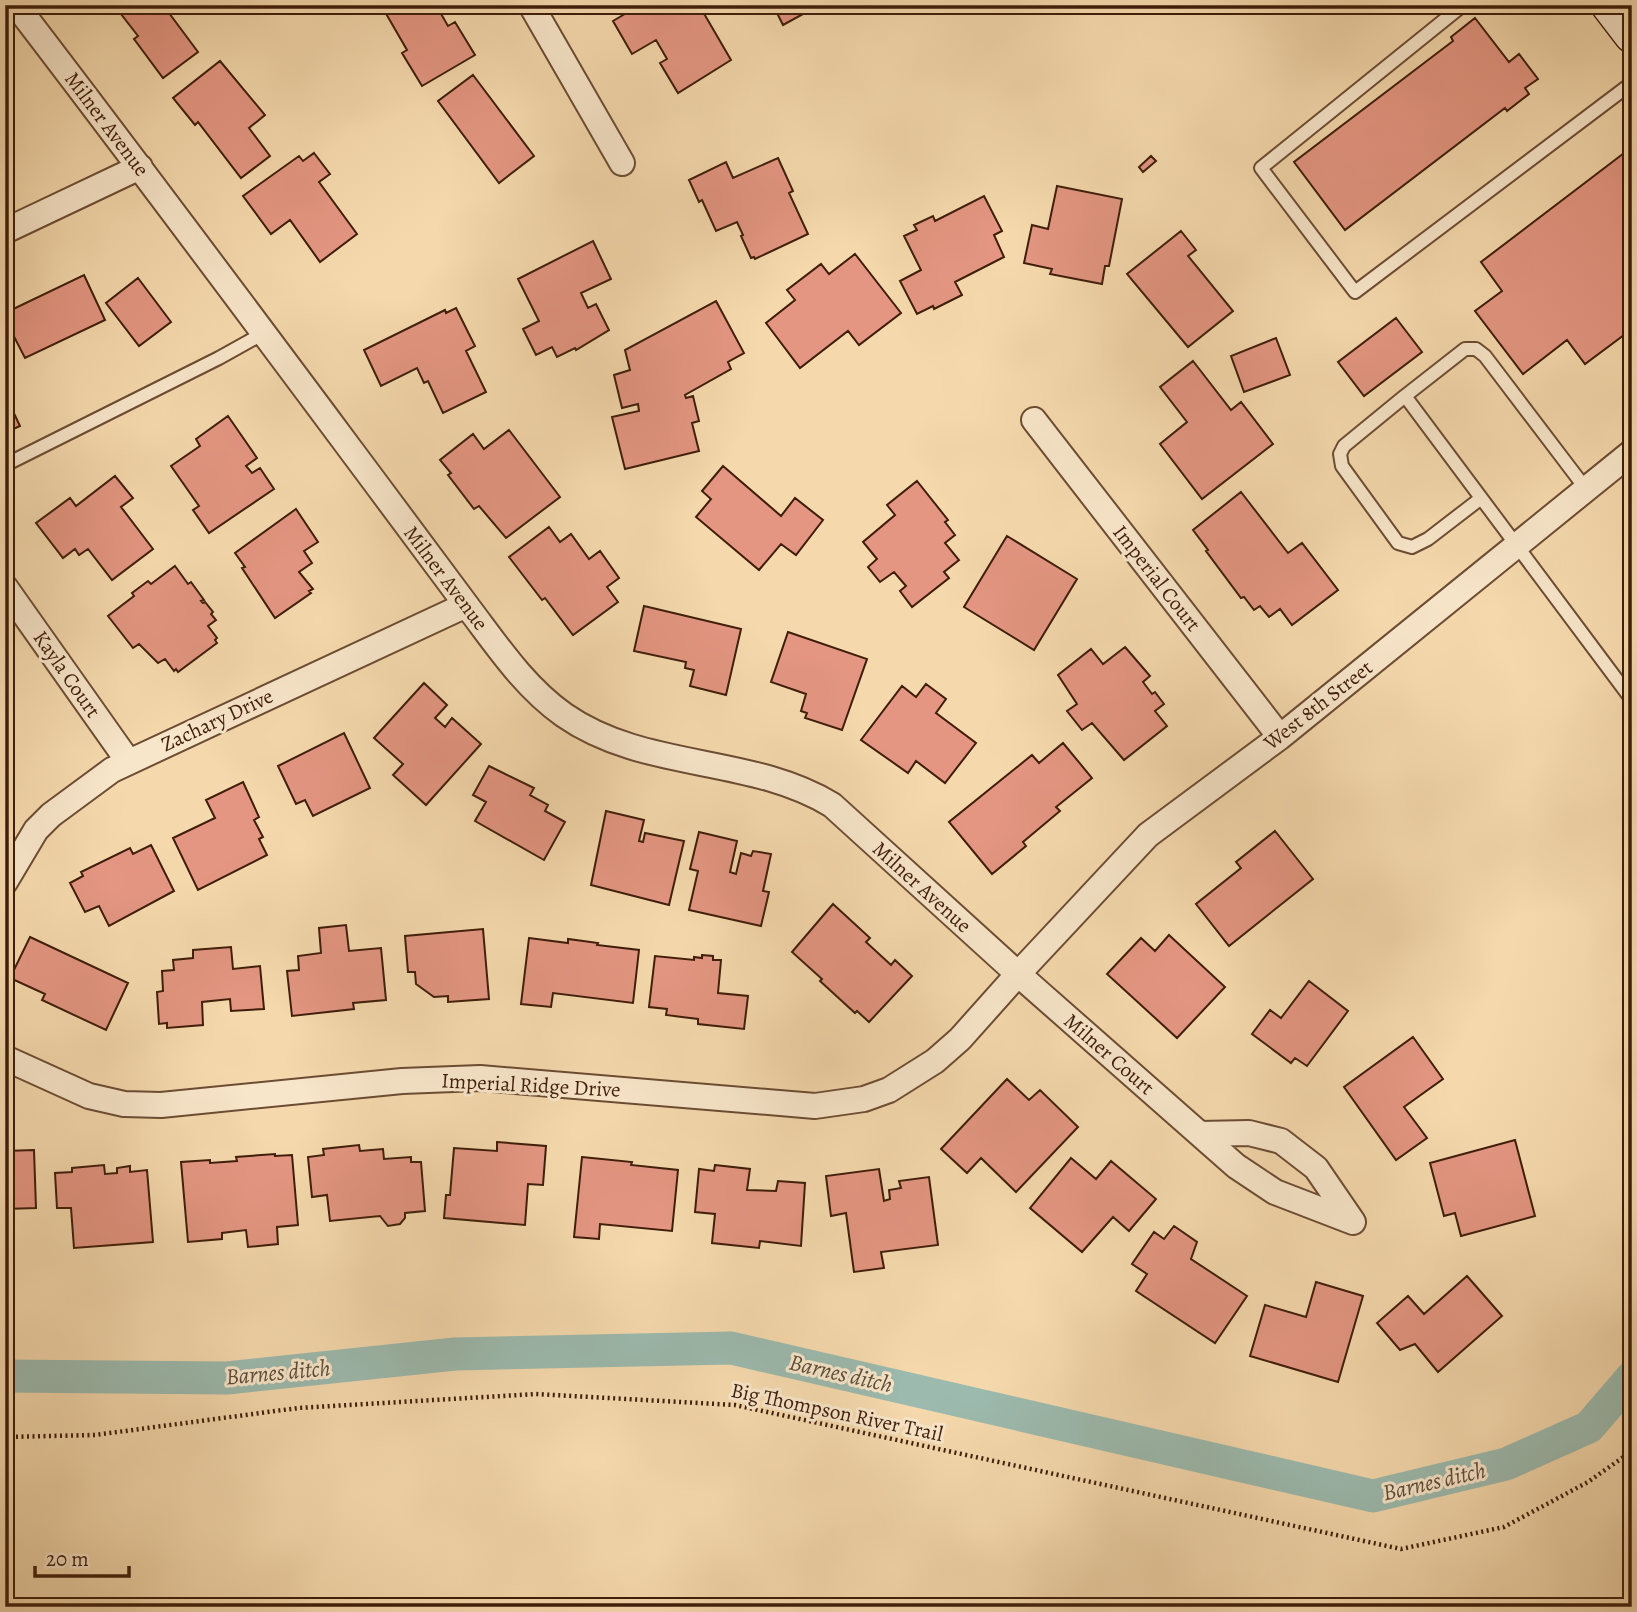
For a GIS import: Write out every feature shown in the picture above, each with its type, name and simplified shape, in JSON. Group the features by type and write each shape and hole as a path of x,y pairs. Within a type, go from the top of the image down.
{"main road":[{"path":"1609,5 1632,35"}],"street":[{"name":"Milner Avenue","path":"16,5 466,605 531,687 585,729 636,749 746,771 808,790 832,805 1018,974"},
{"path":"531,5 622,163"},
{"path":"5,231 140,167"},
{"name":"Imperial Court","path":"1034,420 1280,737"},
{"name":"West 8th Street","path":"1018,974 1147,835 1280,737 1632,452"},
{"name":"Kayla Court","path":"5,587 128,761"},
{"name":"Zachary Drive","path":"5,882 36,830 61,807 112,770 466,605"},
{"name":"Imperial Ridge Drive","path":"5,1058 89,1096 124,1104 161,1105 402,1081 480,1078 815,1106 864,1099 889,1090 913,1076 960,1039 1018,974"},
{"name":"Milner Court","path":"1018,974 1236,1166 1275,1192 1353,1222 1316,1168 1281,1142 1250,1133 1200,1134"}],"lane":[{"path":"1463,5 1261,168 1355,292 1632,83"},
{"path":"5,466 264,333"},
{"path":"1480,499 1428,539 1412,547 1398,543 1342,466 1340,454 1343,446 1465,349 1476,349 1485,356 1586,489"},
{"path":"1405,396 1515,547 1632,700"}],"path":[{"name":"Big Thompson River Trail","path":"5,1437 95,1436 298,1408 536,1394 735,1405 1401,1549 1504,1527 1588,1482 1632,1451"}],"building":[{"path":"114,5 163,5 198,52 163,78 134,39 138,36"},
{"path":"381,5 436,5 448,26 455,22 475,55 422,86 402,53 407,50"},
{"path":"640,5 699,5 731,60 678,93 660,63 667,59 656,40 632,54 613,21"},
{"path":"773,5 813,5 814,8 783,25"},
{"path":"1475,18 1509,62 1519,54 1538,79 1525,88 1529,94 1507,111 1505,108 1345,230 1294,162 1453,41 1451,37"},
{"path":"220,61 265,115 249,128 270,156 241,178 198,122 195,125 173,98"},
{"path":"473,75 534,156 499,183 438,101"},
{"path":"1632,147 1632,329 1585,364 1567,340 1523,374 1475,311 1502,291 1481,262"},
{"path":"314,153 330,174 319,182 357,234 320,262 290,220 271,234 243,196 299,156 303,161"},
{"path":"1151,156 1156,161 1143,172 1139,167"},
{"path":"778,158 793,191 789,193 808,234 755,259 751,258 737,222 716,231 702,200 699,202 689,180 726,162 733,178"},
{"path":"1057,186 1122,199 1109,266 1105,266 1102,284 1050,274 1052,269 1024,263 1032,225 1048,229"},
{"path":"984,196 1002,231 994,235 1004,257 955,282 962,295 917,314 900,281 921,270 904,236 917,230 914,225 933,216 935,221"},
{"path":"1181,231 1196,250 1188,256 1233,311 1188,347 1127,274"},
{"path":"593,241 611,279 581,293 588,308 596,304 609,330 576,350 575,348 557,357 552,347 536,355 523,329 539,321 518,279"},
{"path":"855,254 901,313 859,345 848,331 800,368 766,323 795,300 787,290 821,264 829,274"},
{"path":"84,275 105,320 25,358 5,319 5,313"},
{"path":"138,278 171,322 139,346 106,303"},
{"path":"716,301 744,353 728,362 731,369 685,395 686,398 693,396 699,421 692,423 699,451 625,469 612,417 639,411 638,404 622,408 614,375 630,370 625,350"},
{"path":"456,308 475,346 466,351 486,392 443,413 428,381 424,383 417,368 381,386 364,350 445,310 446,313"},
{"path":"1396,318 1422,352 1364,396 1338,362"},
{"path":"1276,338 1290,375 1244,392 1231,356"},
{"path":"1193,361 1231,410 1241,402 1273,444 1202,499 1160,444 1187,422 1160,387"},
{"path":"11,407 20,426 7,432 5,410"},
{"path":"228,416 257,458 246,466 252,473 260,468 274,489 209,533 193,510 199,506 171,466 200,446 196,439"},
{"path":"509,430 560,497 506,538 479,506 474,509 440,460 473,434 484,449"},
{"path":"723,466 781,516 795,498 823,520 796,555 781,544 759,570 696,517 711,499 702,491"},
{"path":"115,476 133,498 121,507 153,549 112,580 88,549 79,555 75,549 63,558 36,523 70,498 76,506"},
{"path":"917,481 948,520 945,522 955,535 945,543 959,560 944,572 949,578 912,607 900,591 906,586 894,572 880,582 868,567 877,559 863,542 895,515 887,505"},
{"path":"1241,492 1288,553 1302,543 1338,590 1292,625 1280,609 1269,617 1260,606 1254,610 1244,597 1241,598 1193,530"},
{"path":"296,509 318,542 304,551 312,563 299,572 313,589 275,618 235,553"},
{"path":"549,527 560,542 571,534 589,559 600,551 619,578 607,587 618,602 573,635 509,557"},
{"path":"1007,536 1077,579 1034,650 964,607"},
{"path":"175,566 188,584 191,582 204,600 201,601 213,612 211,614 216,620 208,626 217,638 217,643 178,672 176,669 174,671 165,659 158,663 139,644 133,648 108,616 148,581 151,584"},
{"path":"644,606 741,629 726,695 690,686 694,670 685,668 686,662 634,651"},
{"path":"788,632 867,659 842,730 805,718 807,713 801,711 806,694 771,682"},
{"path":"1125,647 1150,676 1143,682 1164,704 1155,711 1167,726 1124,760 1092,723 1082,730 1067,711 1077,704 1058,675 1091,649 1103,664"},
{"path":"424,683 447,705 435,718 445,727 452,718 481,744 426,805 393,775 403,764 374,738"},
{"path":"926,684 946,699 936,713 976,743 945,783 916,761 908,773 861,740 902,686 916,697"},
{"path":"344,733 370,788 313,816 305,800 296,804 278,766"},
{"path":"1063,743 1092,778 1056,807 1060,811 1023,842 1026,846 992,874 949,822 1032,755 1039,763"},
{"path":"489,766 534,788 530,795 548,805 545,811 565,822 544,860 475,821 486,802 473,795"},
{"path":"243,782 259,817 254,820 263,837 259,839 267,855 198,890 173,838 215,818 206,800"},
{"path":"606,811 644,820 639,841 643,842 645,833 684,841 669,905 591,885"},
{"path":"1275,831 1313,879 1229,946 1196,904 1241,868 1236,862"},
{"path":"699,832 737,841 730,872 736,874 741,853 751,856 753,851 771,854 763,891 769,892 761,926 689,910 698,871 690,869"},
{"path":"151,845 174,891 109,926 99,906 85,912 70,883 83,876 81,872 130,848 133,854"},
{"path":"833,904 870,938 866,942 891,965 895,960 912,976 869,1022 857,1011 855,1013 792,952"},
{"path":"346,925 349,951 381,948 386,1000 353,1003 354,1009 292,1016 287,971 299,970 298,956 321,953 319,928"},
{"path":"483,929 489,999 448,1002 448,996 434,997 416,984 415,972 408,972 405,936"},
{"path":"1169,935 1225,987 1177,1038 1107,974 1141,938 1155,951"},
{"path":"30,937 128,983 106,1030 42,1000 45,994 10,978"},
{"path":"529,938 568,943 568,939 639,950 633,1003 553,993 551,1007 521,1004"},
{"path":"231,947 233,969 260,966 264,1009 231,1011 230,999 202,1002 203,1025 167,1028 167,1023 159,1024 157,992 163,991 162,971 174,970 173,960 193,958 193,950"},
{"path":"702,955 721,960 718,993 748,996 744,1029 698,1024 698,1019 666,1015 667,1009 649,1007 655,956 694,960 694,957 702,958"},
{"path":"1309,981 1348,1011 1307,1066 1295,1058 1291,1063 1252,1034 1270,1010 1281,1018"},
{"path":"1413,1037 1443,1079 1404,1107 1427,1138 1396,1160 1344,1087"},
{"path":"1007,1079 1029,1100 1040,1090 1078,1127 1016,1192 981,1158 967,1173 941,1149"},
{"path":"1515,1140 1535,1216 1461,1236 1455,1213 1444,1216 1430,1163"},
{"path":"497,1142 546,1146 543,1185 528,1184 525,1225 444,1218 446,1195 450,1195 454,1148 497,1151"},
{"path":"359,1145 360,1151 383,1149 384,1159 411,1157 411,1162 421,1162 425,1211 405,1213 400,1224 388,1226 380,1216 330,1221 327,1195 312,1197 308,1157 324,1155 323,1149"},
{"path":"34,1150 36,1208 5,1209 5,1151"},
{"path":"292,1155 298,1225 277,1227 278,1244 248,1247 246,1230 222,1233 222,1239 188,1242 181,1162 237,1161 236,1157"},
{"path":"582,1157 678,1170 672,1231 600,1224 599,1239 574,1237"},
{"path":"1071,1158 1096,1179 1111,1161 1156,1199 1129,1231 1113,1217 1082,1252 1030,1208"},
{"path":"104,1165 105,1174 117,1173 117,1168 130,1166 130,1172 147,1170 153,1242 74,1248 71,1208 57,1208 55,1173 72,1172 72,1168"},
{"path":"715,1165 750,1169 747,1190 776,1191 778,1181 805,1183 801,1246 760,1241 759,1248 712,1243 715,1214 695,1212 699,1169 714,1171"},
{"path":"879,1169 884,1201 890,1199 889,1190 901,1188 899,1181 929,1177 938,1245 881,1252 884,1268 854,1272 846,1213 831,1216 826,1176"},
{"path":"1174,1226 1197,1242 1191,1259 1247,1296 1215,1343 1136,1291 1147,1274 1132,1264 1154,1232 1164,1239"},
{"path":"1467,1276 1502,1316 1438,1372 1415,1344 1400,1350 1377,1323 1408,1296 1424,1314"},
{"path":"1316,1282 1363,1296 1338,1382 1250,1356 1265,1305 1306,1317"}],"waterway":[{"name":"Barnes ditch","path":"5,1376 227,1378 455,1354 731,1348 1373,1496 1506,1464 1589,1427 1632,1377"}]}
